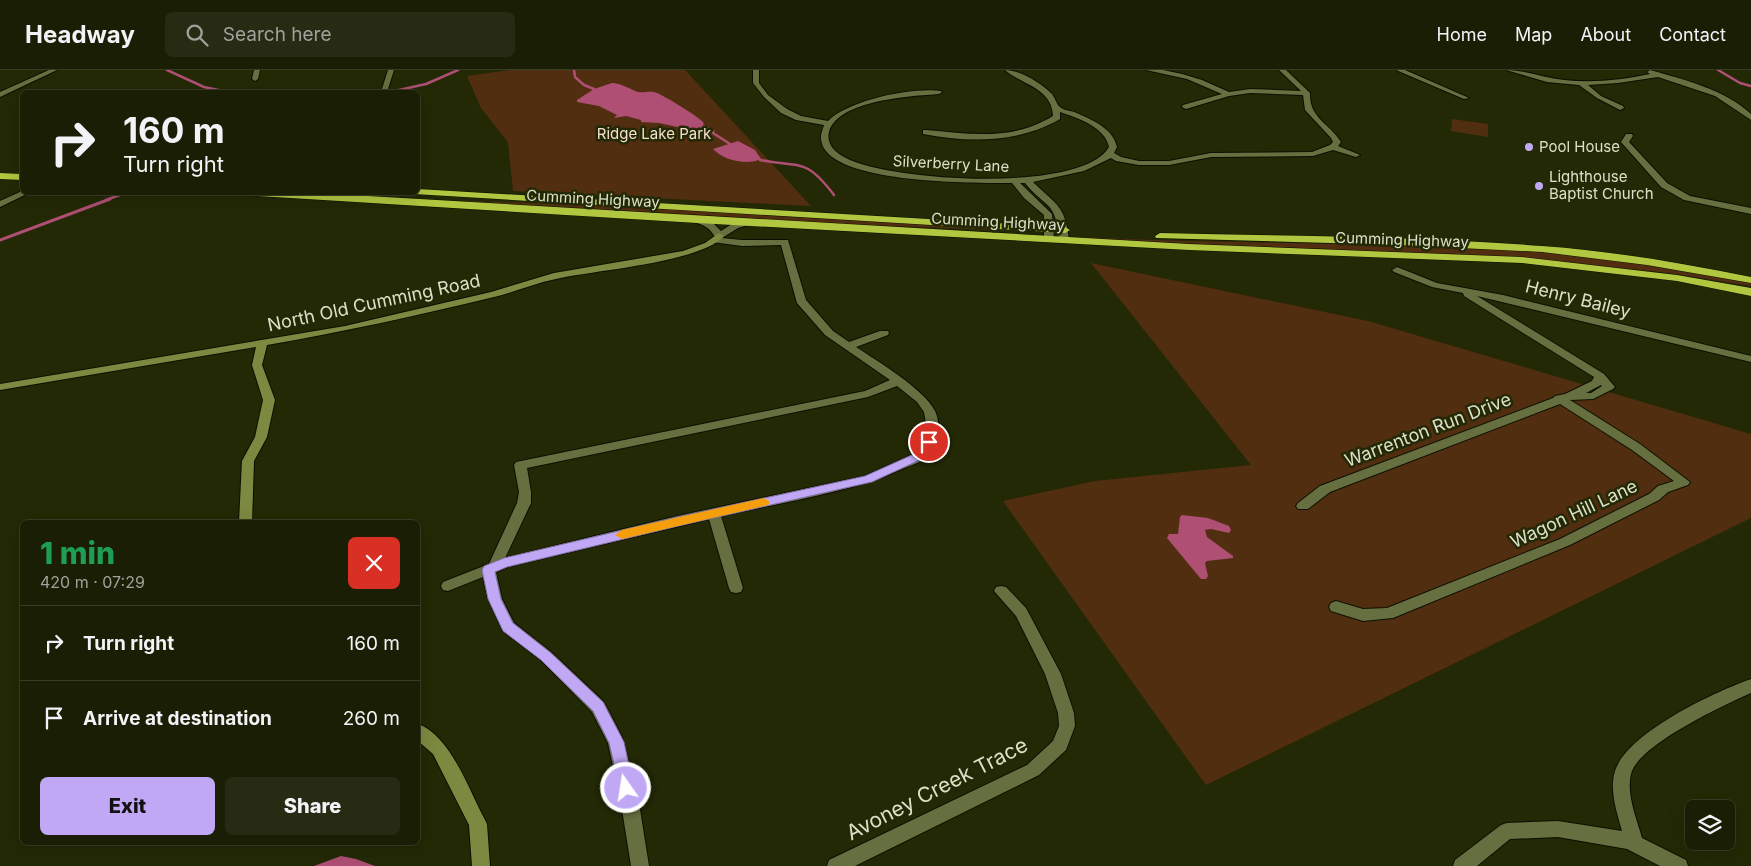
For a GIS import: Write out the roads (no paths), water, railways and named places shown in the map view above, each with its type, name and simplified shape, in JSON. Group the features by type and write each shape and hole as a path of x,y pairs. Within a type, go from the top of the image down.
{"highway":[{"path":"0,167 20,168"},
{"path":"0,176 20,178"},
{"name":"Cumming Highway","path":"420,192 1064,235 1522,260 1677,278 1751,292"},
{"name":"Cumming Highway","path":"324,195 751,223 1049,234"},
{"name":"Cumming Highway","path":"1064,235 1152,235 1408,242 1541,249 1637,260 1751,280"}],"street":[{"path":"0,95 54,70"},
{"path":"255,79 257,70"},
{"path":"385,90 391,70"},
{"path":"756,70 756,83 766,96 784,111 799,118 828,123 855,106 869,102 939,92"},
{"path":"926,132 971,136 1012,135 1043,127 1057,117 1058,109 1054,100 1008,70"},
{"path":"1148,70 1188,77 1214,86 1228,94"},
{"path":"1058,109 1085,118 1100,128 1110,138 1113,147 1110,154 1119,159 1152,164 1169,163 1211,155 1253,153 1313,154 1333,147 1337,142 1334,134 1311,112 1307,105 1307,93 1282,70"},
{"path":"1399,70 1466,98"},
{"path":"1509,70 1543,79 1606,84 1656,74"},
{"path":"1642,70 1718,96 1744,110 1751,118"},
{"path":"1581,83 1599,97 1620,108"},
{"path":"1186,107 1228,94 1266,90 1307,93"},
{"name":"Silverberry Lane","path":"828,123 824,130 825,144 835,154 844,160 894,176 1027,180 1051,177 1094,166 1110,154"},
{"path":"1629,136 1625,142 1664,186 1687,198 1751,211"},
{"path":"1333,147 1356,155"},
{"path":"1027,180 1056,208 1061,217 1064,235"},
{"path":"1014,181 1027,196 1048,214 1049,234"},
{"path":"0,204 20,195"},
{"path":"1038,206 1052,204"},
{"path":"448,586 491,568 523,558 868,479 918,457 929,442 933,429 930,412 921,400 898,381 828,333 801,300 785,242 742,243 717,238 716,228 697,220"},
{"name":"North Old Cumming Road","path":"0,387 345,329 494,294 554,276 676,256 700,248 732,227 751,223"},
{"name":"Henry Bailey","path":"1397,270 1435,285 1503,298 1751,359"},
{"name":"Warrenton Run Drive","path":"1303,506 1325,489 1564,397 1581,397 1588,392 1609,387 1600,376 1461,290"},
{"path":"848,346 884,333"},
{"path":"246,520 248,461 261,437 269,400 257,365 262,343"},
{"path":"640,866 630,803 616,742 598,707 546,656 508,627 495,599 491,568 524,503 525,492 520,465 868,394 898,381"},
{"name":"Wagon Hill Lane","path":"1336,607 1363,615 1388,614 1565,542 1654,497 1663,489 1684,482 1564,397"},
{"path":"714,513 736,588"},
{"name":"Avoney Creek Trace","path":"836,866 1033,770 1060,745 1067,726 1066,713 1053,674 1021,612 1000,591"},
{"path":"1635,844 1622,794 1623,771 1627,764 1641,746 1673,725 1714,702 1751,686"},
{"path":"420,733 439,749 478,824 481,866"},
{"path":"1462,866 1507,832 1558,829 1629,841 1679,866"}],"waterway":[{"path":"167,70 204,87 218,90"},
{"path":"399,90 426,84 458,70"},
{"path":"574,70 575,77 584,85 594,89"},
{"path":"1718,70 1740,83 1751,86"},
{"path":"702,125 709,129"},
{"path":"713,133 730,144"},
{"path":"760,160 801,166 809,169 834,195"},
{"path":"106,200 120,195"},
{"path":"0,240 110,199"}],"place":[{"name":"Pool House","path":"1529,147"},
{"name":"Lighthouse Baptist Church","path":"1539,186"}],"park label":[{"name":"Ridge Lake Park","path":"654,134"}]}
